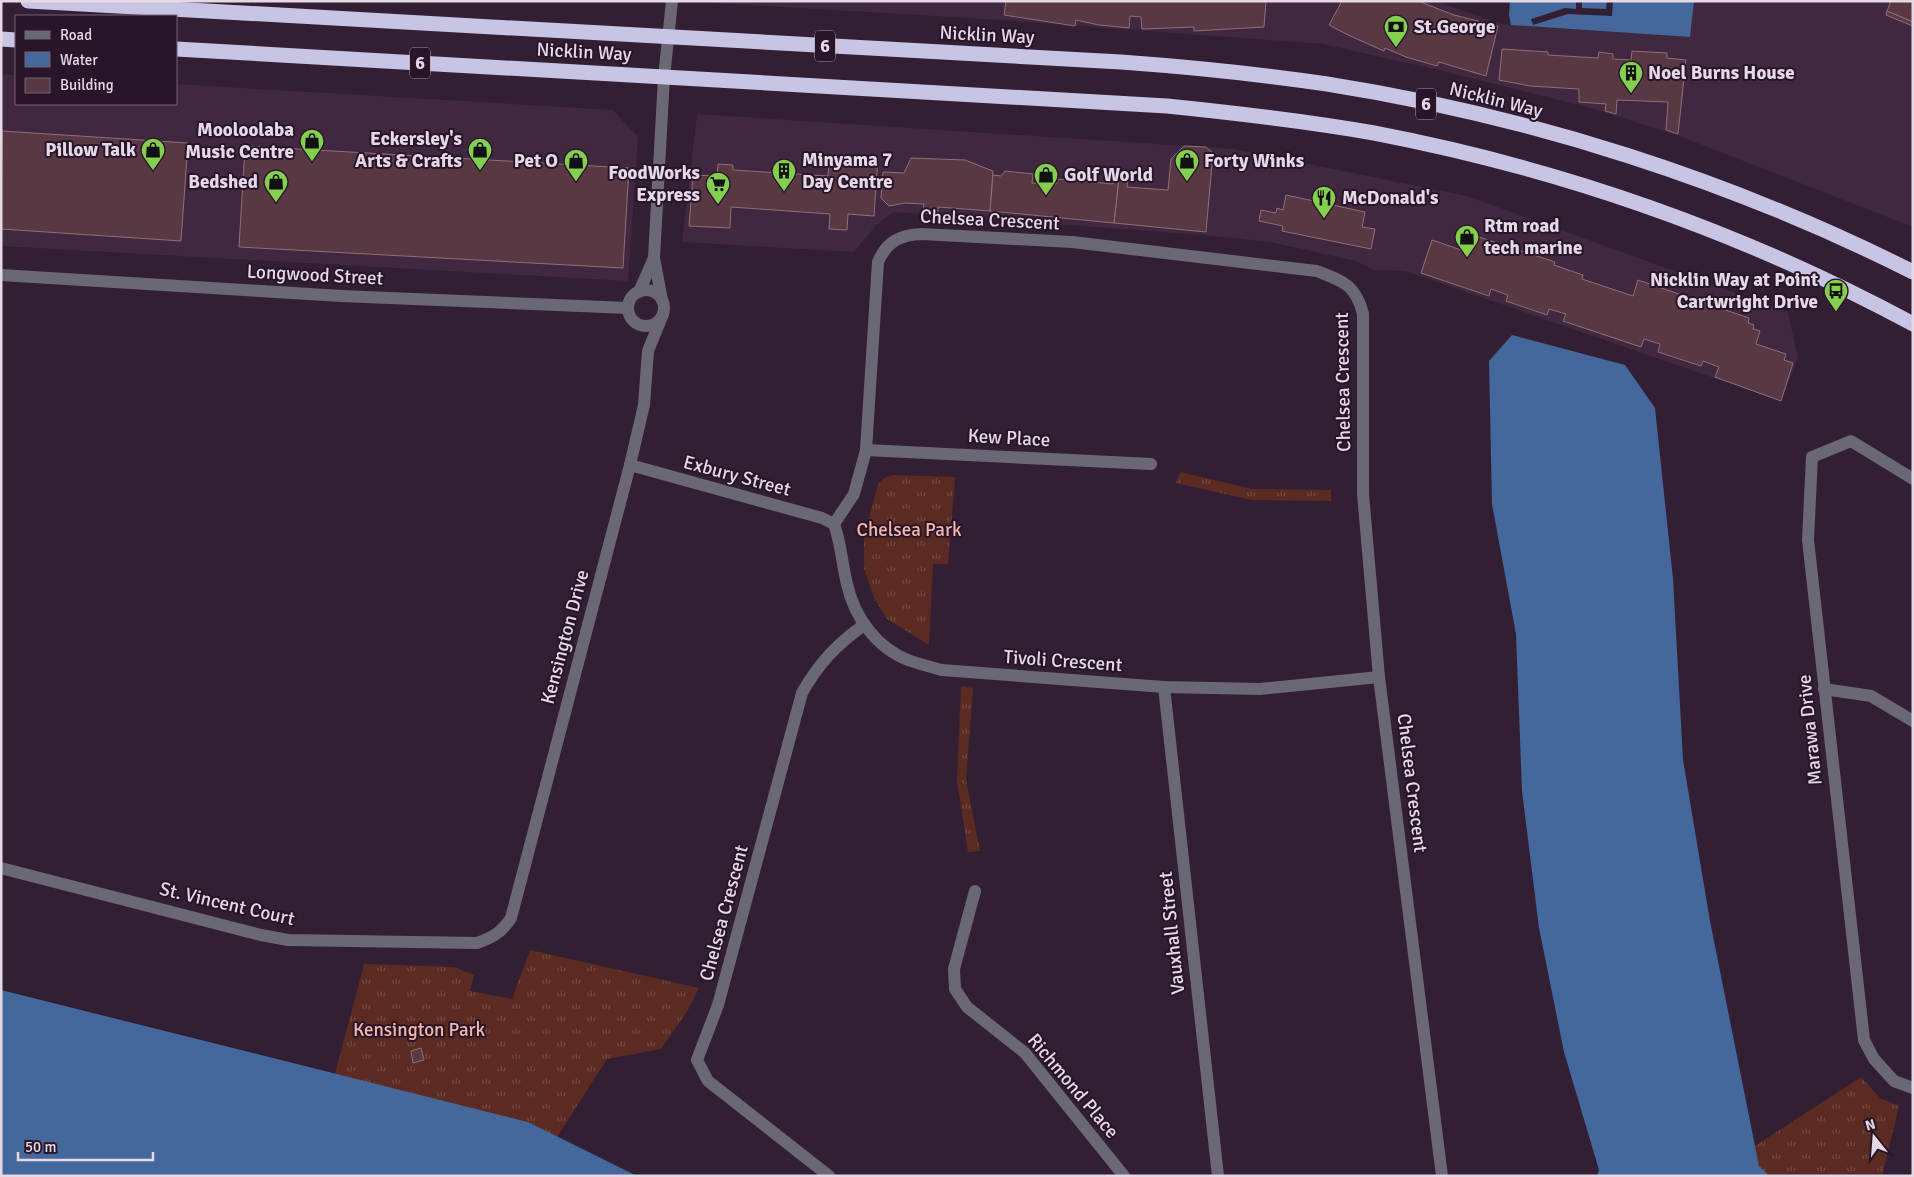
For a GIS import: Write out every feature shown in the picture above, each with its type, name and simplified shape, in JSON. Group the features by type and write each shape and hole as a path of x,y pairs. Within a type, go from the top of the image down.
{"highway":[{"name":"Nicklin Way","path":"28,1 668,36 1197,68 1327,84 1372,92 1514,124 1574,140 1683,174 1771,207 1913,272"},
{"path":"1,39 15,40"},
{"name":"Nicklin Way","path":"178,49 1167,106 1238,113 1374,134 1429,145 1549,175 1686,220 1808,271 1913,324"}],"street":[{"path":"654,258 639,292 633,296 628,308 629,316 640,326 654,324 663,314 654,258 664,77 672,1"},
{"name":"Chelsea Crescent","path":"834,524 854,494 866,450 878,262 882,252 892,242 906,235 922,234 1072,242 1317,271 1351,287 1360,300 1363,314 1363,494 1379,677 1442,1176"},
{"name":"Longwood Street","path":"1,275 341,296 628,308"},
{"path":"639,292 652,292 662,300"},
{"name":"Kensington Drive","path":"504,928 510,918 630,465 644,405 648,351 663,314"},
{"name":"Kensington Drive","path":"640,326 648,351"},
{"name":"Marawa Drive","path":"1913,479 1851,441 1812,457 1808,540 1864,1040 1874,1059 1894,1082 1913,1088"},
{"name":"Kew Place","path":"866,450 1151,464"},
{"name":"Exbury Street","path":"630,465 822,518 834,524"},
{"name":"Tivoli Crescent","path":"834,524 840,540 847,585 852,603 864,625 880,643 907,660 942,670 1164,687 1260,689 1379,677"},
{"name":"Chelsea Crescent","path":"829,1176 708,1081 698,1060 718,1005 802,693 815,670 848,636 864,625"},
{"name":"Vauxhall Street","path":"1164,687 1218,1176"},
{"path":"1824,689 1871,696 1913,720"},
{"name":"St. Vincent Court","path":"1,868 260,935 288,940 477,943 491,938 504,928"},
{"name":"Richmond Place","path":"974,891 954,970 955,988 967,1007 1025,1053 1124,1176"}],"shaded area":[{"path":"712,1 1435,1 1502,24 1690,37 1694,1 1913,1 1913,227 1679,136 1591,108 1323,44 986,19 715,3"},
{"path":"1,74 15,75 15,105 178,105 178,84 613,110 638,137 628,281 1,246"},
{"path":"697,114 1234,149 1467,196 1788,312 1798,358 1781,401 1405,271 1373,270 1356,261 1270,242 1202,235 894,212 877,224 854,252 682,242"}],"green space":[{"path":"1180,472 1252,489 1331,490 1331,501 1252,500 1176,483"},
{"name":"Chelsea Park","path":"893,475 955,477 948,564 933,564 929,645 887,619 874,598 864,568 864,537 878,484 884,478"},
{"path":"961,686 973,688 966,780 980,851 968,852 957,781"},
{"name":"Kensington Park","path":"530,950 699,988 688,1010 661,1049 607,1059 557,1137 528,1122 335,1074 364,964 454,967 474,975 470,991 512,999"},
{"path":"463,1025 469,1042 452,1049 445,1031"},
{"path":"1861,1077 1880,1098 1899,1106 1882,1176 1770,1176 1759,1166 1755,1146"}],"water":[{"path":"1510,1 1694,1 1690,37 1511,25 1509,15"},
{"path":"1512,335 1625,365 1655,408 1673,579 1683,760 1710,921 1759,1166 1770,1176 1597,1176 1599,1170 1564,1052 1539,928 1522,791 1516,634 1492,504 1489,361"},
{"path":"1,990 528,1122 637,1176 1,1176"}],"pier":[{"path":"1576,1 1582,1 1582,8 1606,9 1607,1 1613,1 1612,16 1568,14 1533,25 1531,19 1565,8 1576,9"}],"building":[{"path":"1006,1 1266,1 1264,27 1194,31 1194,27 1142,29 1141,17 1130,16 1129,28 1099,25 1076,20 1075,26 1004,15"},
{"path":"1342,1 1418,1 1454,15 1498,26 1486,76 1439,62 1437,66 1406,57 1385,48 1384,51 1348,35 1329,25"},
{"path":"1891,1 1913,1 1913,22 1887,11"},
{"path":"1887,11 1913,22 1913,26 1886,15"},
{"name":"Noel Burns House","path":"1502,49 1548,52 1548,55 1598,58 1599,52 1613,54 1613,59 1631,60 1632,51 1667,53 1667,58 1686,60 1678,134 1666,130 1668,102 1617,100 1616,114 1605,111 1606,104 1579,102 1579,89 1530,86 1499,80"},
{"path":"2,131 188,143 181,241 1,229"},
{"path":"245,146 629,168 623,268 239,247"},
{"path":"1184,146 1206,147 1213,153 1206,232 1114,223 1119,177 1128,178 1127,187 1168,190 1171,159"},
{"name":"Minyama 7 Day Centre","path":"830,155 878,158 874,216 848,214 847,230 829,229 830,214 731,207 730,228 689,226 693,175 717,176 718,164 733,165 733,170 828,176"},
{"path":"911,158 965,160 993,171 990,211 938,207 938,214 923,213 924,204 905,203 889,206 881,198 883,172 904,173"},
{"path":"1005,171 1033,174 1032,183 1056,184 1056,179 1113,184 1114,178 1119,177 1114,223 990,211 993,175 1001,176"},
{"path":"1286,195 1365,212 1362,227 1375,229 1371,249 1282,231 1283,226 1259,221 1261,210 1276,213 1277,208 1283,210"},
{"path":"1476,236 1555,262 1554,265 1583,275 1582,279 1633,296 1638,280 1749,318 1748,323 1754,325 1753,329 1760,331 1756,344 1786,354 1784,360 1793,363 1781,401 1715,377 1719,367 1703,361 1701,366 1658,352 1660,344 1644,339 1641,347 1563,321 1566,314 1549,309 1547,315 1506,301 1508,295 1491,289 1489,296 1421,273 1432,240 1470,253"},
{"path":"421,1048 424,1060 413,1063 411,1051"}],"place":[{"name":"St.George","path":"1396,48"},
{"name":"Noel Burns House","path":"1631,94"},
{"name":"Mooloolaba Music Centre","path":"312,162"},
{"name":"Pillow Talk","path":"153,171"},
{"name":"Eckersley's Arts & Crafts","path":"480,171"},
{"name":"Pet O","path":"576,182"},
{"name":"Forty Winks","path":"1187,182"},
{"name":"Minyama 7 Day Centre","path":"784,192"},
{"name":"Golf World","path":"1046,196"},
{"name":"Bedshed","path":"276,203"},
{"name":"FoodWorks Express","path":"718,205"},
{"name":"McDonald's","path":"1324,219"},
{"name":"Rtm road tech marine","path":"1467,258"},
{"name":"Nicklin Way at Point Cartwright Drive","path":"1836,312"}]}
